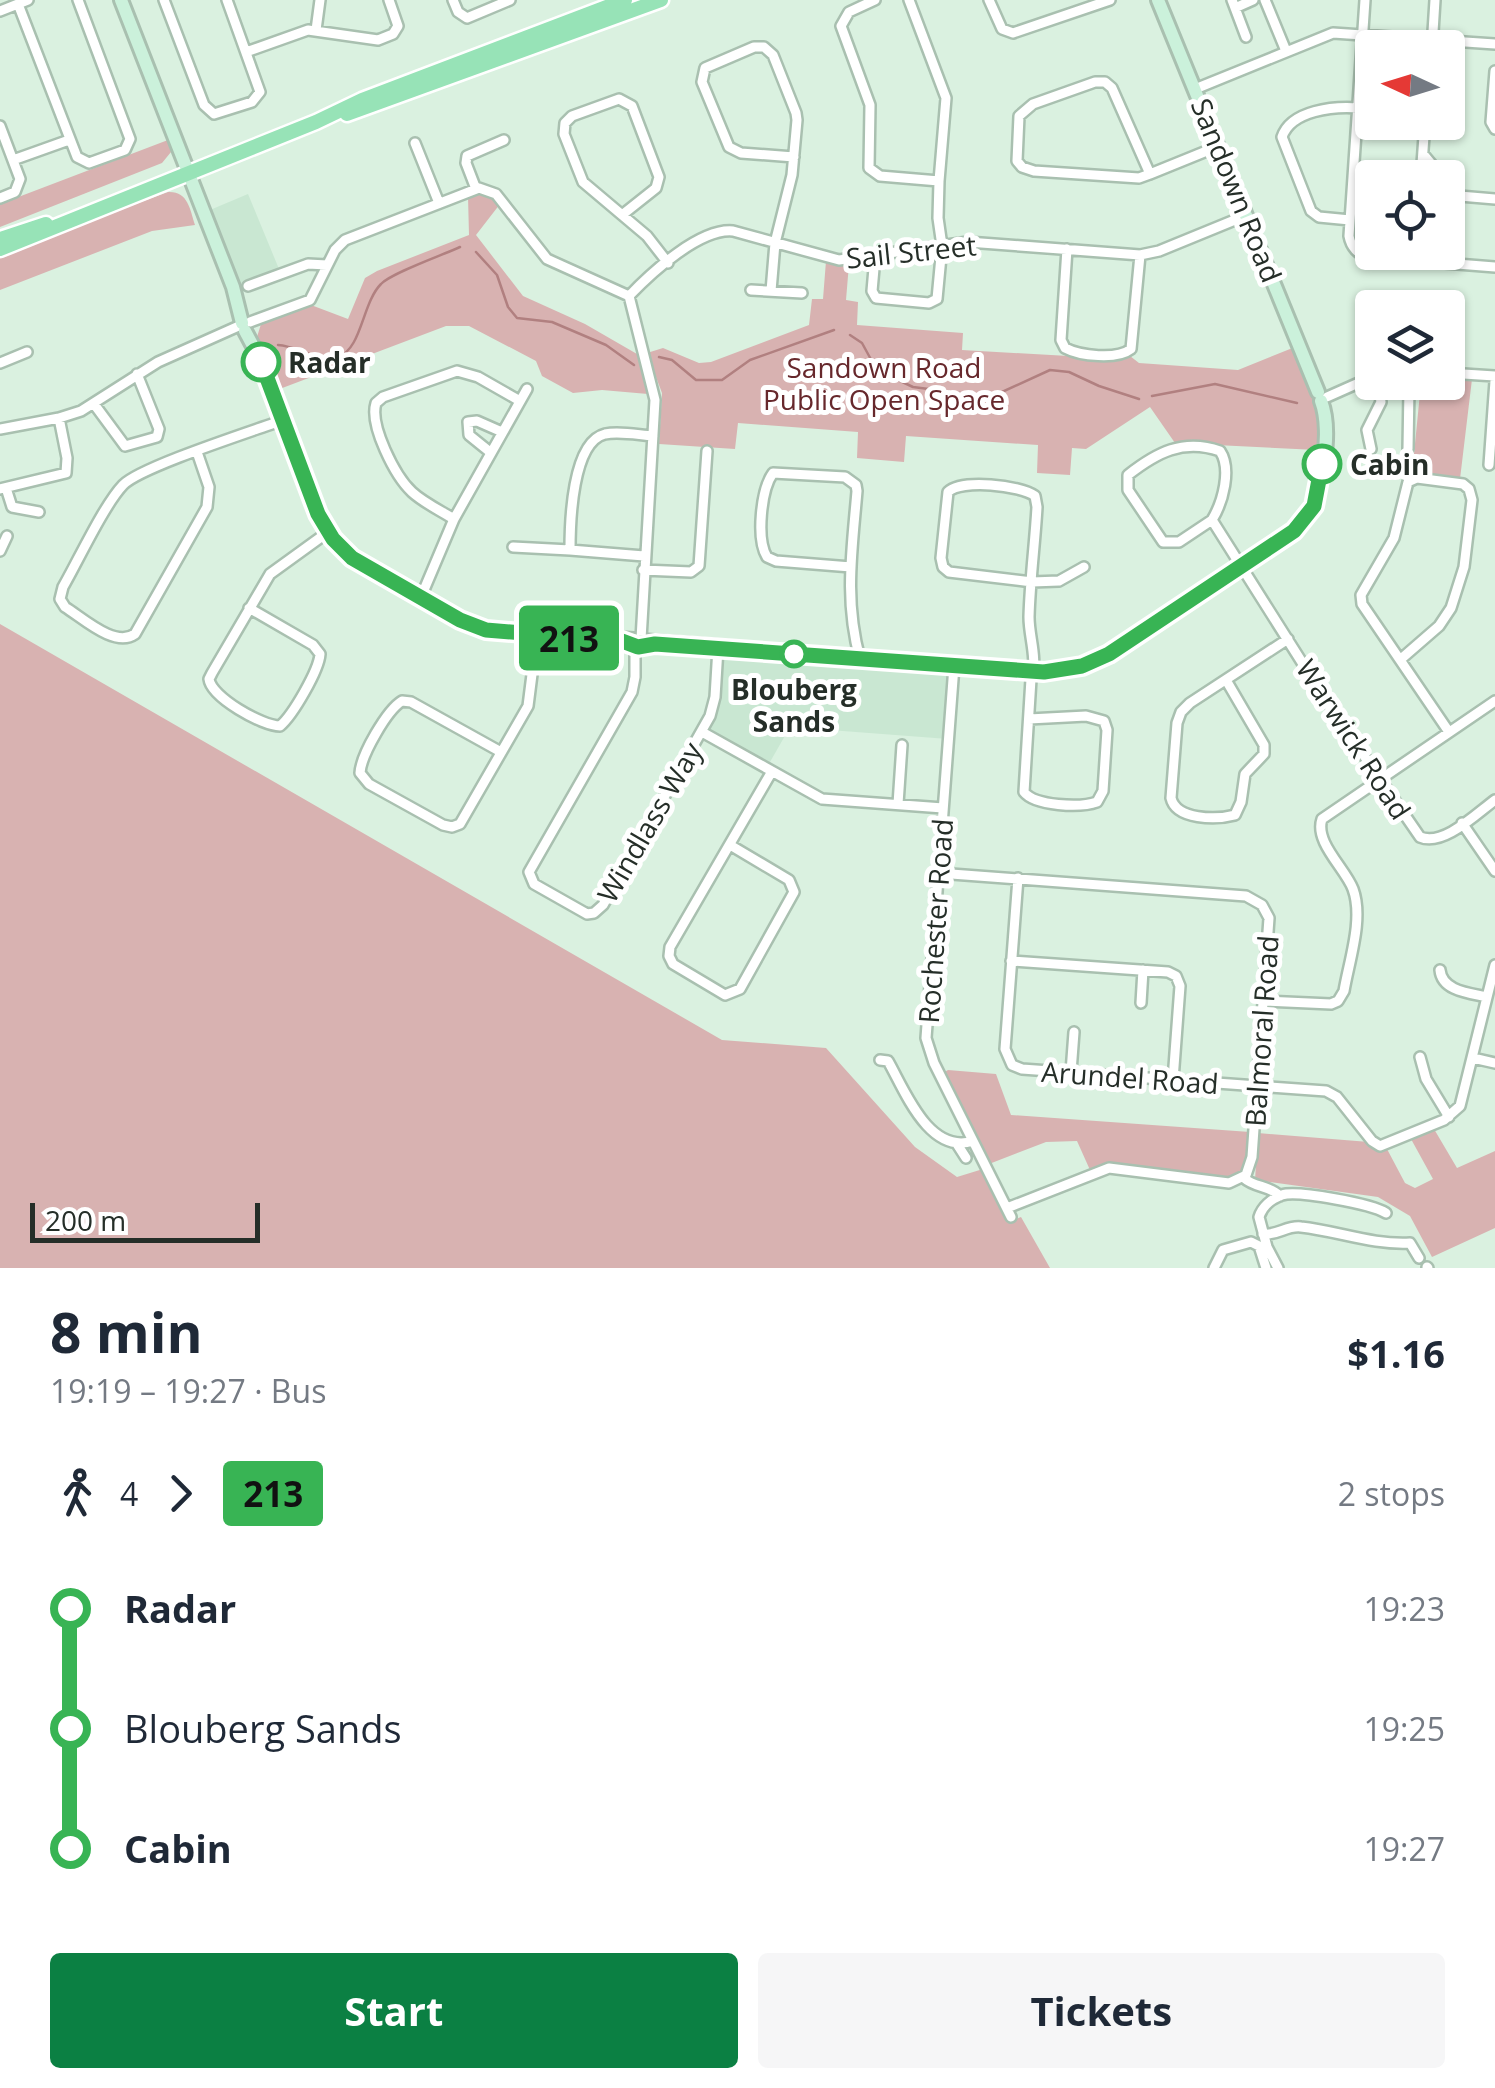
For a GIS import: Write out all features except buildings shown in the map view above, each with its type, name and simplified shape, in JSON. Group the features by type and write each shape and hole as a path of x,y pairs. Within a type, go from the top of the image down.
{"main road":[{"path":"0,249 362,100 625,0"},
{"path":"316,122 365,110 662,0"},
{"path":"0,239 80,214"}],"street":[{"path":"0,11 23,2 69,140 76,157 89,163 124,150 130,139 78,0"},
{"name":"Sandown Road","path":"121,0 328,532 352,558 460,620 486,630 1033,672 1063,671 1101,659 1294,531 1314,506 1319,490 1325,439 1324,395 1269,283 1247,215 1158,0"},
{"path":"164,0 206,110 218,114 259,96 259,86 227,0"},
{"path":"316,30 320,0"},
{"path":"246,52 302,31 378,40 388,37 398,26 389,0"},
{"path":"453,0 466,18 510,0"},
{"path":"876,0 849,12 842,26 870,105 869,168 880,176 939,181"},
{"path":"874,257 872,292 876,298 932,303 938,297 945,90 909,0"},
{"path":"989,0 999,25 1010,33 1079,4 1110,0"},
{"path":"1246,37 1233,4 1252,0"},
{"path":"1265,0 1286,52"},
{"path":"1364,0 1364,30"},
{"path":"1433,30 1435,0"},
{"path":"1196,89 1330,34 1355,35"},
{"path":"1465,44 1495,44"},
{"path":"771,291 774,243 789,193 794,157 796,113 770,50 757,46 704,68 702,82 729,147 742,153 794,157"},
{"path":"1495,71 1495,129"},
{"path":"1150,174 1112,88 1105,82 1094,82 1034,104 1020,116 1016,156 1026,170 1118,178 1150,174 1219,146"},
{"path":"622,214 656,188 659,177 632,106 619,99 572,116 563,130 583,182 647,236 668,263"},
{"path":"1350,220 1320,217 1312,212 1282,137 1292,122 1324,109 1355,108"},
{"path":"0,126 20,182 14,192 0,198"},
{"path":"13,160 69,140"},
{"path":"476,189 466,156 504,140"},
{"path":"1356,140 1350,220 1352,245 1365,256 1495,267"},
{"path":"1422,160 1424,140"},
{"path":"414,143 440,202"},
{"path":"1423,154 1428,160"},
{"path":"0,429 59,418 94,404 158,362 308,302 338,246 349,238 487,188 496,194 547,259 629,296 655,394 638,643"},
{"path":"1465,196 1495,199"},
{"name":"Sail Street","path":"629,296 700,238 716,231 733,231 838,260 973,242 1140,255 1247,215"},
{"path":"1067,249 1061,340 1064,348 1119,356 1131,350 1140,255"},
{"path":"248,286 308,264 327,264"},
{"path":"751,290 802,292"},
{"path":"0,362 27,352"},
{"path":"454,519 419,498 398,476 375,420 376,403 458,371 478,377 520,401"},
{"path":"94,404 124,445 154,438 159,429 137,374"},
{"path":"1465,375 1495,378 1489,465"},
{"path":"1324,395 1355,383"},
{"path":"421,597 454,519 528,389"},
{"path":"1371,449 1367,430 1382,400"},
{"path":"1408,449 1410,400"},
{"path":"39,512 12,507 3,488 66,473 59,418"},
{"path":"198,452 209,487 205,514 132,638 113,637 63,605 63,587 125,483 198,452 283,420"},
{"path":"490,452 469,435 468,422 477,420 502,432"},
{"path":"570,550 574,484 595,440 610,434 653,436"},
{"path":"1173,447 1220,451 1226,467 1222,501 1212,520 1178,542 1163,542 1128,490 1128,476 1173,447"},
{"path":"643,570 691,572 699,566 707,451"},
{"path":"851,566 776,560 765,555 762,540 767,482 773,474 845,477 854,482 850,620 860,659"},
{"path":"1400,659 1439,626 1459,586 1472,500 1463,484 1417,478 1408,482 1394,538 1362,591 1362,604 1449,732"},
{"path":"1028,718 1086,716 1104,721 1108,730 1100,799 1086,805 1027,797 1023,788 1028,718 1033,672 1029,617 1032,582 1037,506 1032,494 1020,489 966,484 950,490 941,558 950,572 1032,582 1064,580 1084,566"},
{"name":"Warwick Road","path":"1212,520 1423,839 1439,838 1495,800"},
{"path":"249,608 313,645 320,654 288,718 280,726 264,723 210,688 210,676 249,608 270,574 328,532"},
{"path":"0,551 7,536"},
{"path":"513,546 644,556"},
{"path":"501,752 411,702 402,701 393,708 362,760 360,773 363,779 443,825 460,824 501,752 530,699 537,636"},
{"path":"1226,680 1264,745 1264,754 1245,774 1235,815 1180,812 1171,801 1178,717 1190,703 1288,639"},
{"name":"Windlass Way","path":"638,643 632,692 530,869 534,884 581,913 594,914 600,910 702,732 714,706 718,648"},
{"name":"Rochester Road","path":"954,666 926,1038 931,1057 1009,1212 1109,1168 1220,1182 1244,1178"},
{"path":"1264,1000 1326,1004 1342,996 1356,903 1350,884 1320,833 1324,817 1495,701"},
{"path":"702,732 822,799 943,808"},
{"path":"898,804 902,745"},
{"path":"730,845 789,880 794,892 740,989 725,994 673,964 669,951 730,845 772,773"},
{"path":"1462,822 1495,870"},
{"name":"Balmoral Road","path":"938,872 1255,899 1266,909 1270,923 1251,1166 1244,1178"},
{"name":"Arundel Road","path":"1018,878 1005,1049 1007,1060 1019,1068 1332,1094 1380,1146 1450,1117"},
{"path":"1012,961 1170,973 1180,982 1173,1080"},
{"path":"1420,1057 1426,1080 1450,1117 1462,1102 1495,966"},
{"path":"1141,1003 1144,970"},
{"path":"1440,970 1446,984 1487,997"},
{"path":"1071,1072 1074,1032"},
{"path":"1473,1058 1495,1063"},
{"path":"895,1074 939,1137 958,1144 973,1141"},
{"path":"958,1144 966,1158"},
{"path":"1244,1178 1280,1196 1364,1204 1386,1213"},
{"path":"1278,1268 1263,1234 1260,1211 1280,1196"},
{"path":"1263,1234 1272,1235 1297,1226 1358,1239 1410,1242 1418,1258"},
{"path":"1214,1268 1224,1250 1248,1242 1258,1244 1266,1268"}],"shaded area":[{"path":"248,194 279,269 239,284 210,210"},
{"path":"719,648 954,666 948,739 790,727 766,769 703,732 711,716"}],"green space":[{"path":"168,140 171,152 162,163 0,227 0,204"},
{"path":"168,192 184,198 195,225 152,231 0,290 0,254"},
{"path":"489,193 500,204 476,235 523,296 585,324 637,354 648,394 602,390 573,393 542,376 536,361 469,326 446,326 277,390 257,337 261,324 311,305 348,319 365,278 469,235 468,196"},
{"name":"Sandown Road Public Open Space","path":"826,261 849,264 846,300 858,302 857,325 963,333 962,350 1121,359 1130,356 1139,363 1238,370 1295,347 1315,410 1317,450 1175,443 1150,407 1086,449 1072,448 1070,475 1037,473 1038,445 906,436 904,462 857,458 858,432 738,423 735,449 659,444 662,393 647,353 663,348 699,363 711,362 809,325 812,299 823,299"},
{"path":"1465,378 1472,379 1460,479 1412,474 1419,400 1465,400"},
{"path":"0,624 722,1040 826,1048 915,1147 957,1177 983,1169 1008,1222 1021,1217 1050,1268 0,1268"},
{"path":"948,1070 996,1074 1011,1115 1250,1132 1248,1161 1242,1171 1228,1179 1116,1164 1090,1170 1077,1141 1046,1142 989,1164 943,1073"},
{"path":"1434,1129 1457,1168 1495,1151 1495,1228 1432,1257 1410,1216 1378,1197 1255,1180 1258,1133 1369,1142 1387,1149 1405,1183 1415,1188 1433,1179 1411,1139"}],"waterway":[{"path":"278,345 323,358 338,357 352,345 381,284 460,247"},
{"path":"476,252 497,275 508,307 517,318 552,322 606,345 634,365"},
{"path":"659,357 672,360 696,380 722,380 750,360 834,330"},
{"path":"850,335 862,343 883,373 913,387 991,397 1050,370 1069,372 1139,399"},
{"path":"1152,396 1215,384 1297,403"}],"bus line":[{"name":"213","path":"261,362 318,514 333,539 352,558 460,620 486,630 622,641 638,647 655,644 1044,672 1082,666 1109,654 1294,531 1314,506 1322,464"}],"place":[{"name":"Radar","path":"261,362"},
{"name":"Cabin","path":"1322,464"},
{"name":"Blouberg Sands","path":"794,654"}]}
